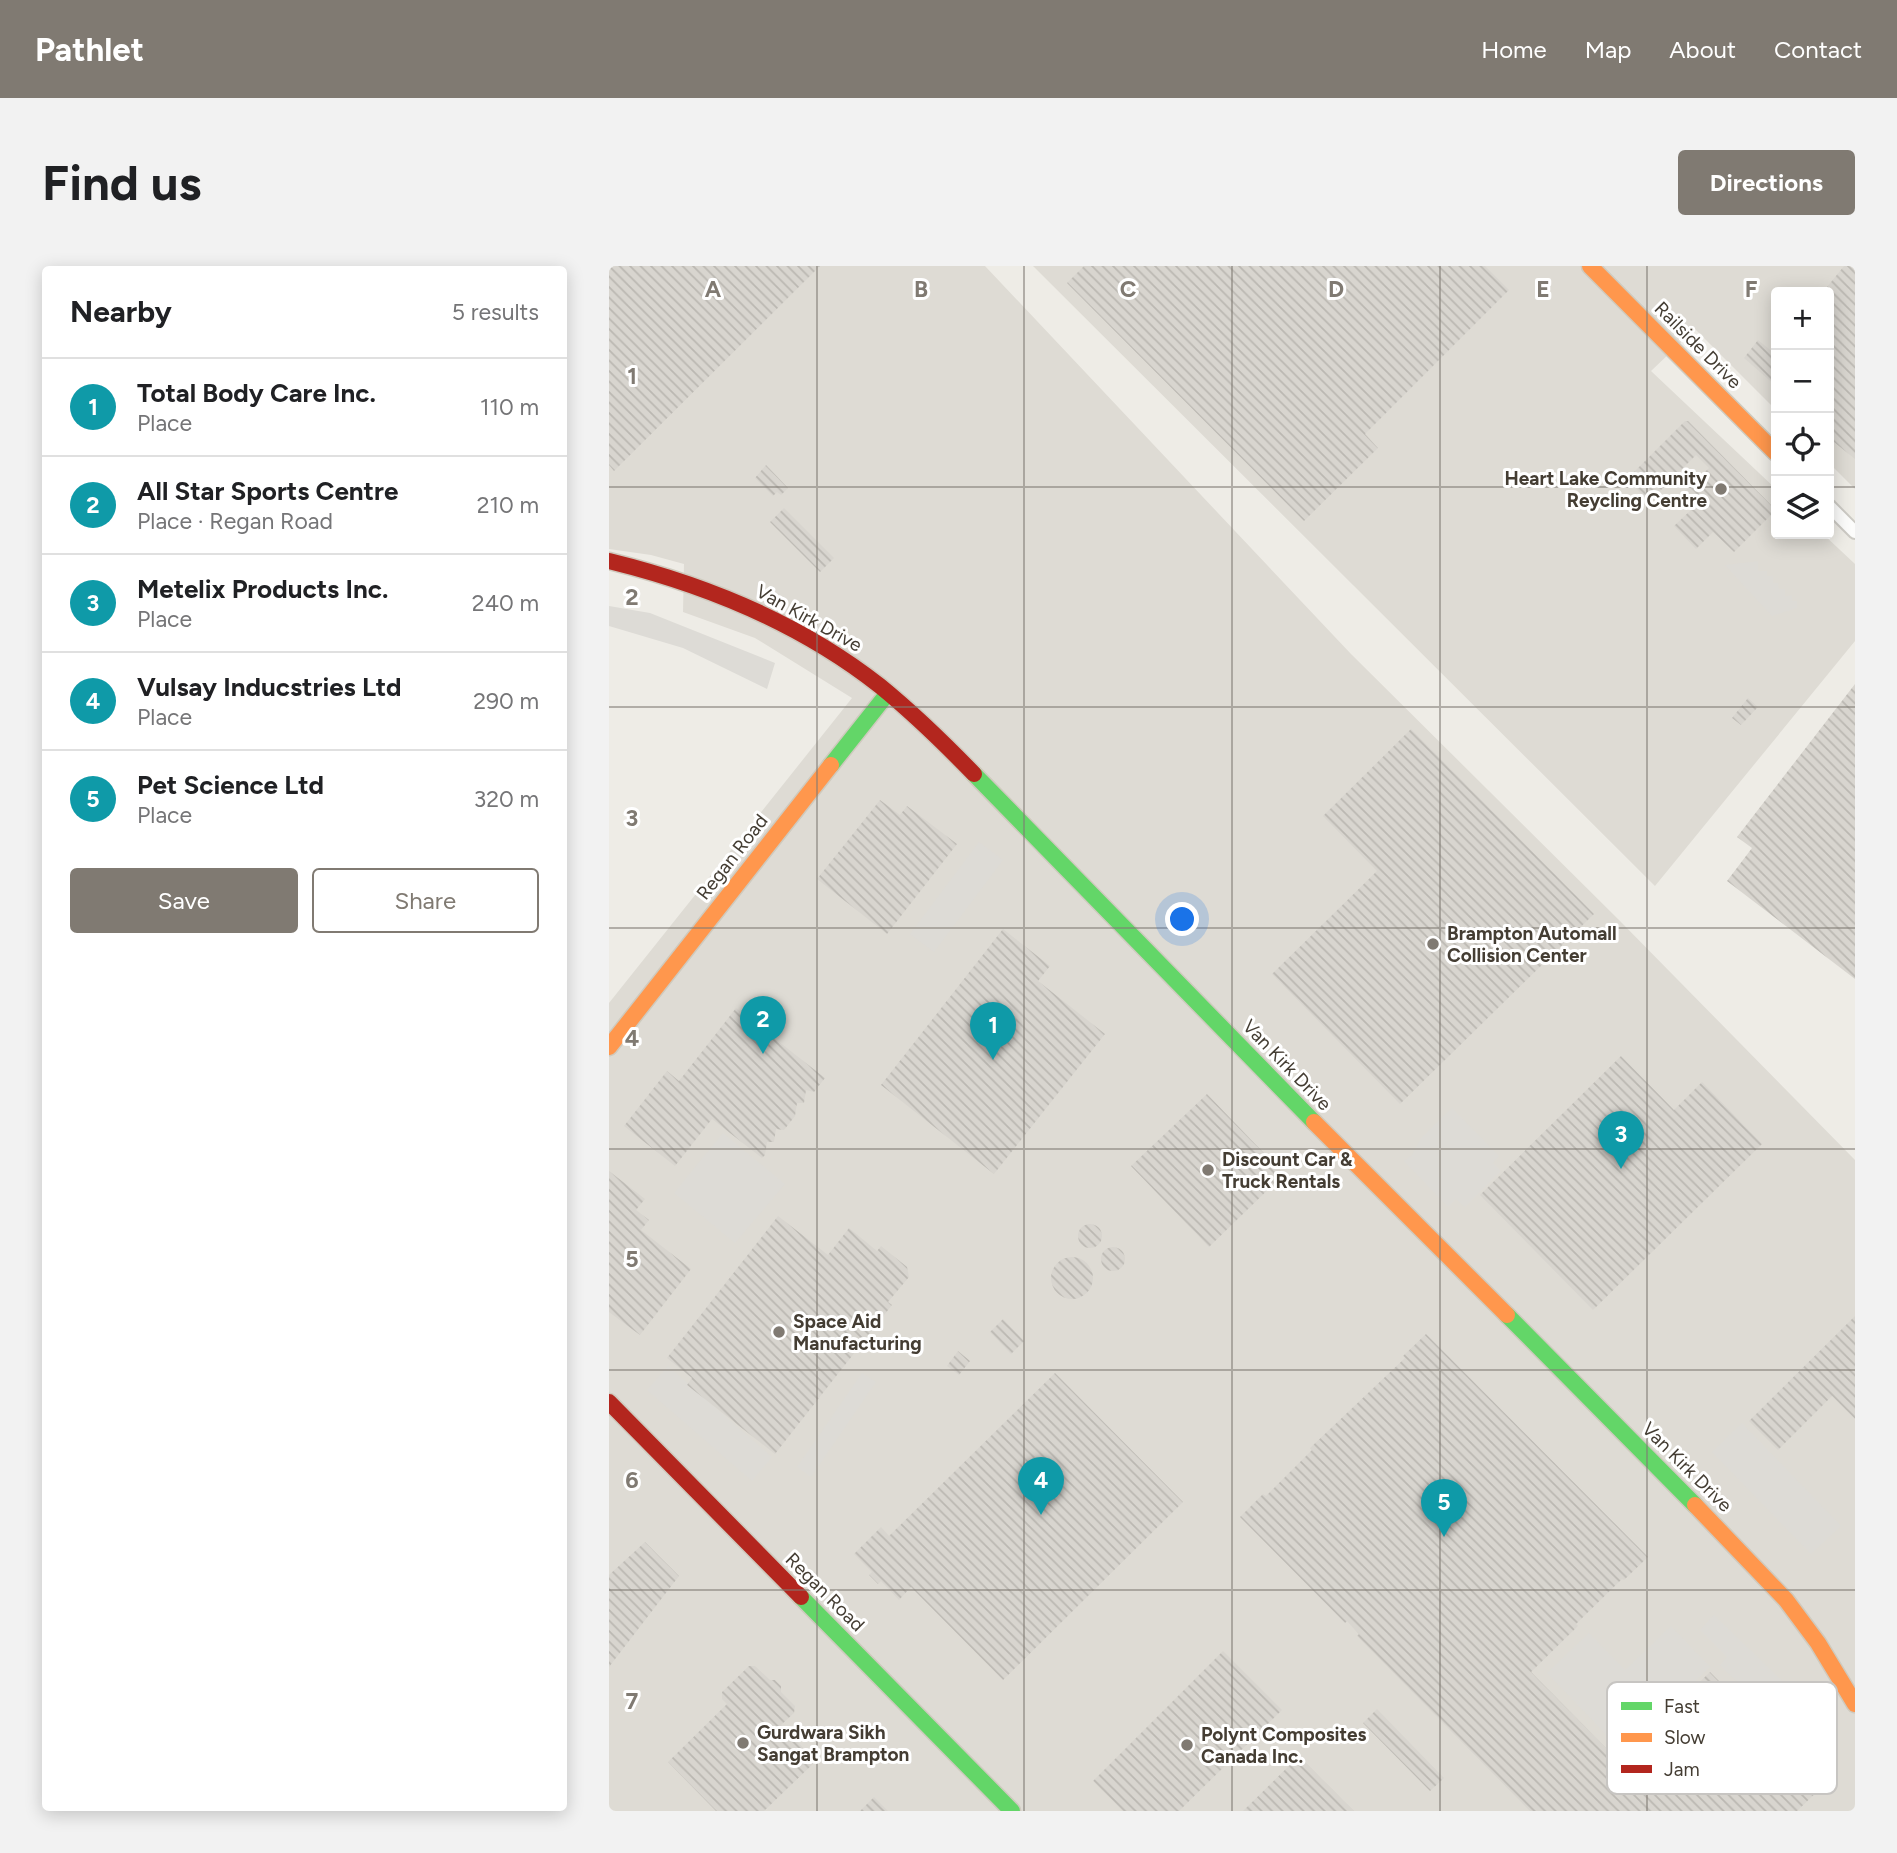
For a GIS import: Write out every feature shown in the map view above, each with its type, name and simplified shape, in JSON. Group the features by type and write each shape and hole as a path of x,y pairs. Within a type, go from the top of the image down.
{"street":[{"name":"Railside Drive","path":"1590,266 1771,448"},
{"path":"1834,511 1855,532"},
{"name":"Van Kirk Drive","path":"609,561 643,568 739,602 807,636 860,670 888,693 967,767 1774,1586 1830,1660 1855,1704"},
{"name":"Regan Road","path":"609,1047 888,693"},
{"name":"Regan Road","path":"609,1402 1011,1811"}],"shaded area":[{"path":"609,266 985,266 1351,654 1618,919 1855,1160 1855,1811 609,1811 609,1003 852,698 755,638 683,612 684,564 651,555 609,549"},
{"path":"1033,266 1855,266 1855,489 1834,468 1834,287 1771,287 1771,405 1695,329 1651,371 1771,484 1771,539 1828,539 1855,564 1855,641 1655,886"},
{"path":"1758,561 1758,571 1767,571 1767,576 1773,576 1773,583 1778,583 1779,589 1785,589 1785,596 1792,595 1792,601 1797,601 1797,608 1772,616 1725,565"},
{"path":"609,606 650,613 775,663 767,689 683,648 609,626"},
{"path":"979,842 1003,860 934,952 910,934"},
{"path":"1452,1108 1499,1156 1493,1163 1501,1171 1465,1207 1456,1199 1448,1207 1404,1161 1412,1155 1422,1137"},
{"path":"723,1133 785,1184 735,1243 674,1193"},
{"path":"668,1366 772,1457 752,1481 647,1390"},
{"path":"862,1373 876,1382 811,1477 797,1467"},
{"path":"1742,1423 1841,1526 1811,1554 1712,1452"},
{"path":"1714,1615 1783,1682 1737,1682 1720,1665 1727,1657 1700,1630"},
{"path":"1671,1626 1710,1667 1694,1682 1607,1682 1607,1735 1547,1673 1589,1633 1625,1670"}],"building":[{"path":"609,266 820,266 614,471 609,465"},
{"path":"1084,266 1485,266 1509,290 1365,434 1378,448 1304,521 1067,283"},
{"path":"1844,266 1855,266 1855,459 1834,442 1834,287 1827,287"},
{"path":"1758,340 1771,351 1771,382 1744,358"},
{"name":"Heart Lake Community Reycling Centre","path":"1688,421 1771,505 1771,515 1734,552 1713,532 1696,549 1674,526 1691,510 1679,497 1709,468 1696,455 1649,502 1627,479"},
{"path":"766,465 788,488 781,495 777,492 773,496 755,478"},
{"path":"784,508 834,558 820,572 770,522"},
{"path":"1855,684 1855,979 1727,881 1752,848 1737,837"},
{"path":"1748,698 1758,707 1741,725 1732,718"},
{"name":"Brampton Automall Collision Center","path":"1411,729 1594,914 1400,1104 1272,974 1377,871 1323,816"},
{"path":"880,800 900,815 907,806 957,844 887,934 817,879"},
{"path":"1003,929 1050,966 1038,981 1105,1034 994,1174 881,1085"},
{"path":"736,1008 825,1078 814,1092 806,1090 804,1103 797,1103 795,1116 784,1130 776,1129 774,1142 767,1142 762,1158 712,1119 675,1166 624,1126 667,1071 679,1081"},
{"path":"1621,1056 1674,1110 1702,1082 1762,1144 1593,1310 1480,1195"},
{"name":"Discount Car & Truck Rentals","path":"1207,1094 1284,1174 1209,1247 1131,1166"},
{"path":"609,1171 645,1199 636,1210 649,1220 641,1230 691,1269 640,1335 609,1312"},
{"name":"Space Aid Manufacturing","path":"778,1216 828,1255 849,1228 877,1251 881,1246 907,1267 909,1277 888,1302 892,1305 775,1454 687,1385 692,1378 667,1358"},
{"path":"1090,1224 1098,1228 1102,1236 1098,1244 1090,1248 1082,1244 1078,1236 1082,1228"},
{"path":"1113,1247 1121,1251 1125,1259 1121,1267 1113,1271 1105,1267 1101,1259 1105,1251"},
{"path":"1072,1257 1087,1263 1093,1278 1087,1293 1072,1299 1057,1293 1051,1278 1057,1263"},
{"path":"1855,1316 1855,1419 1832,1396 1778,1450 1749,1421"},
{"path":"1003,1319 1024,1341 1011,1354 990,1332"},
{"path":"1426,1334 1648,1557 1576,1624 1578,1626 1531,1672 1607,1749 1607,1794 1815,1794 1797,1811 1530,1811 1357,1636 1359,1634 1347,1621 1345,1623 1240,1517 1263,1494 1266,1496 1312,1450 1310,1448 1405,1358 1403,1356"},
{"path":"958,1351 970,1361 959,1375 947,1366"},
{"path":"1055,1373 1183,1502 1003,1680 911,1587 899,1600 881,1581 878,1584 869,1575 872,1572 854,1554 881,1527 889,1536"},
{"path":"645,1542 679,1576 609,1667 609,1575"},
{"name":"Polynt Composites Canada Inc.","path":"1223,1651 1282,1710 1179,1811 1123,1811 1093,1781"},
{"name":"Gurdwara Sikh Sangat Brampton","path":"749,1666 755,1666 781,1686 781,1692 795,1706 794,1713 781,1725 816,1761 764,1811 716,1811 668,1762 727,1704 722,1699 722,1692"},
{"path":"1710,1672 1720,1682 1700,1682"},
{"path":"1377,1709 1444,1778 1430,1791 1363,1723"},
{"path":"1299,1756 1354,1811 1243,1811"},
{"path":"874,1797 888,1811 860,1811"}],"traffic: fast":[{"path":"831,765 888,693"},
{"path":"974,774 1314,1122"},
{"path":"1507,1315 1695,1505"},
{"path":"801,1597 1012,1811"}],"traffic: slow":[{"path":"1590,266 1771,448"},
{"path":"609,1047 831,765"},
{"path":"1314,1122 1507,1315"},
{"path":"1695,1505 1786,1600 1818,1643 1855,1704"}],"traffic: jam":[{"path":"609,561 717,594 818,643 892,696 974,774"},
{"path":"609,1402 801,1597"}],"place":[{"name":"Heart Lake Community Reycling Centre","path":"1721,489"},
{"name":"Brampton Automall Collision Center","path":"1433,944"},
{"name":"All Star Sports Centre","path":"763,1054"},
{"name":"Total Body Care Inc.","path":"993,1060"},
{"name":"Metelix Products Inc.","path":"1621,1169"},
{"name":"Discount Car & Truck Rentals","path":"1208,1170"},
{"name":"Space Aid Manufacturing","path":"779,1332"},
{"name":"Vulsay Inducstries Ltd","path":"1041,1515"},
{"name":"Pet Science Ltd","path":"1444,1537"},
{"name":"Gurdwara Sikh Sangat Brampton","path":"743,1743"},
{"name":"Polynt Composites Canada Inc.","path":"1187,1745"}]}
